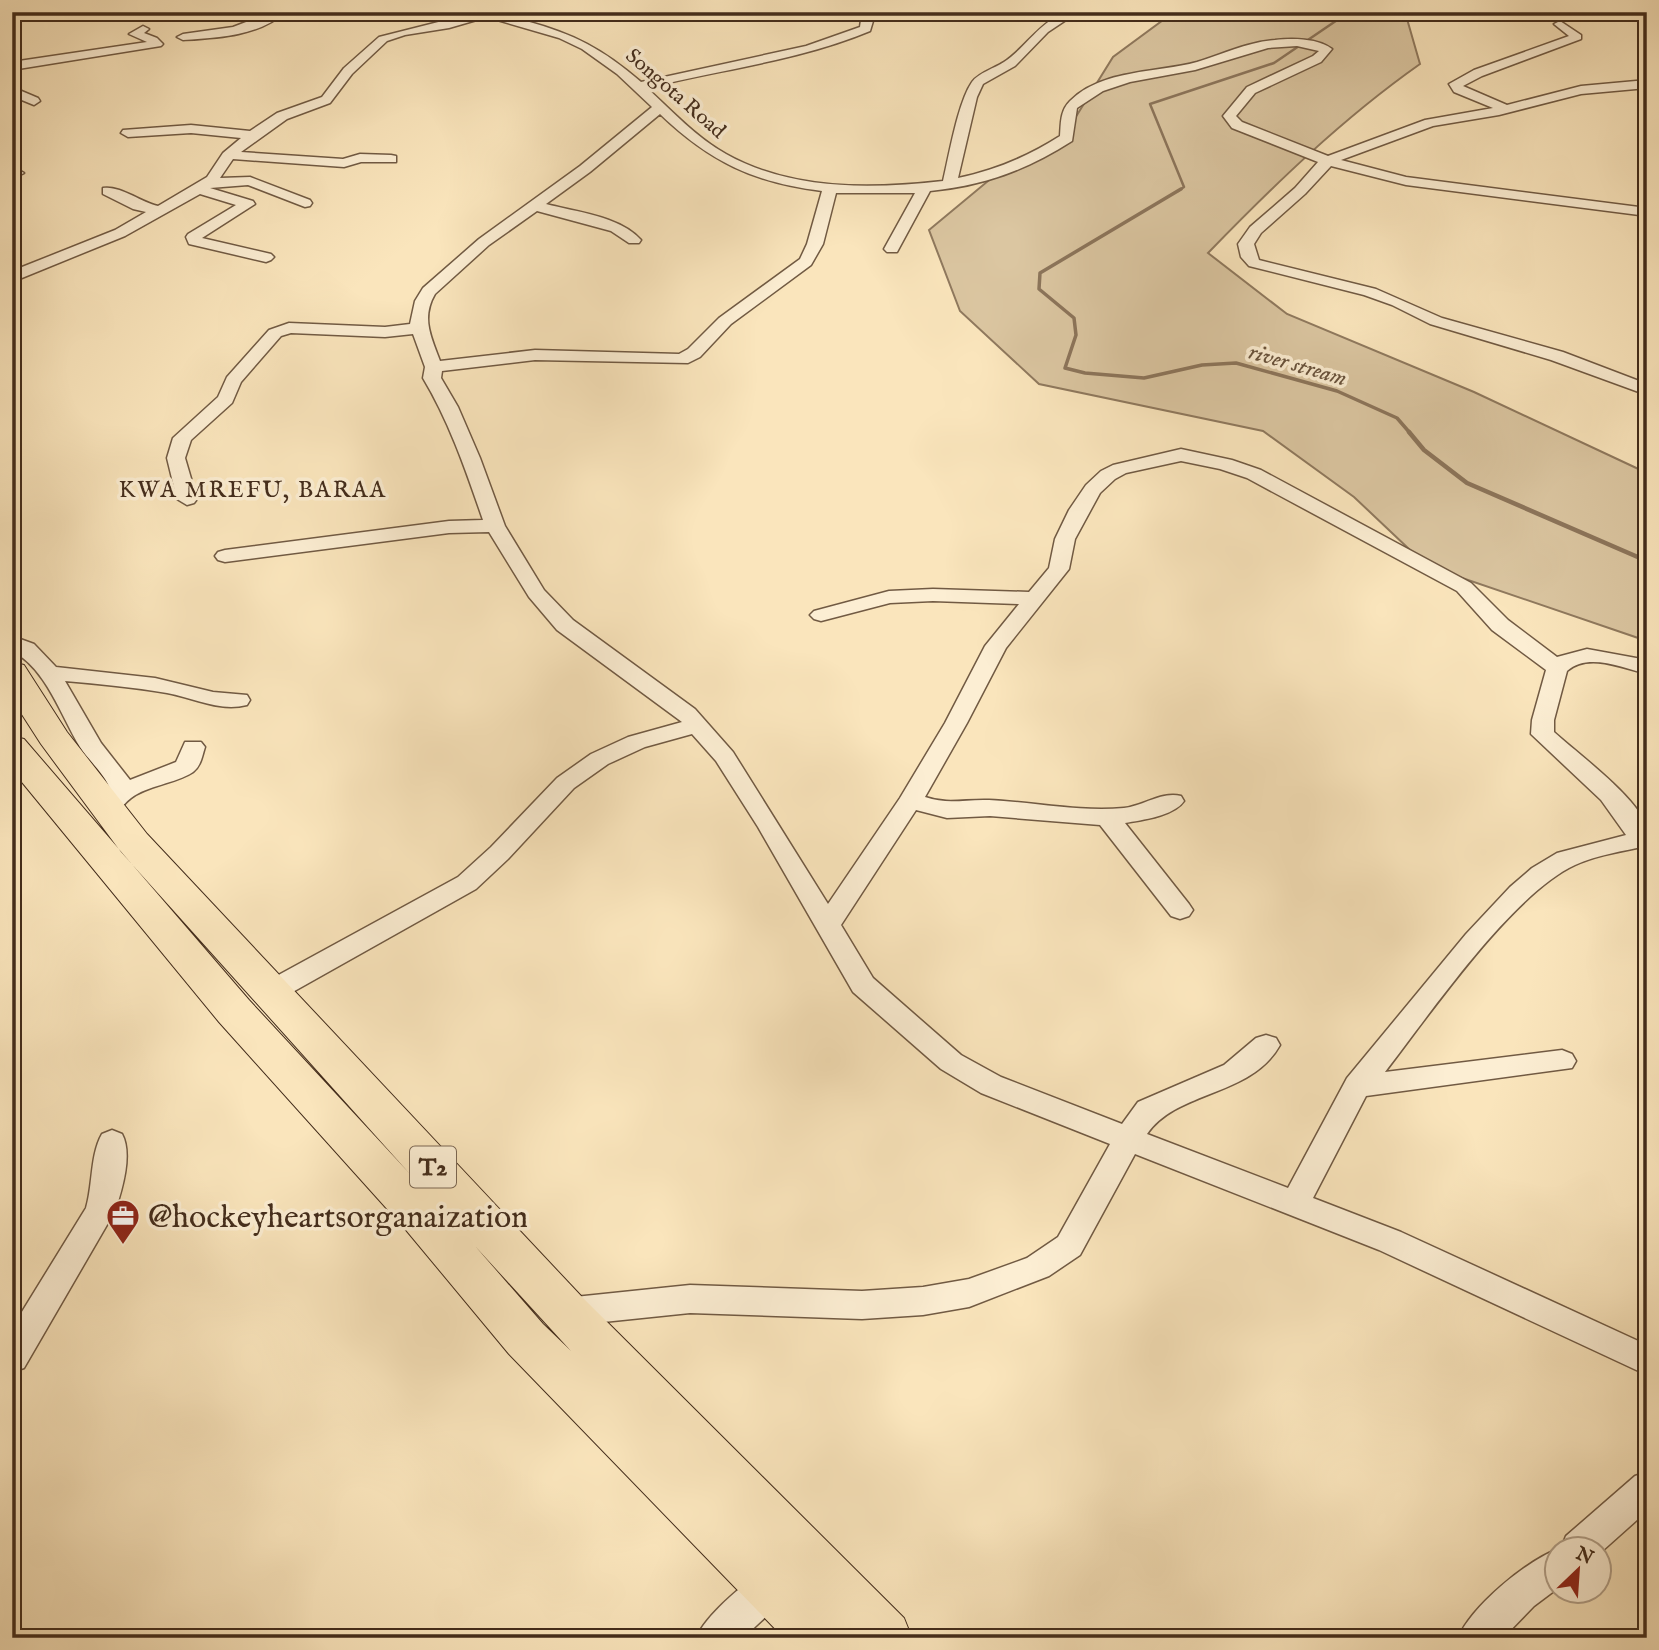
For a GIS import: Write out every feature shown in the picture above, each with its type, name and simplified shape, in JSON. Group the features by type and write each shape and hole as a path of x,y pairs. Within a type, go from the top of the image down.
{"highway":[{"name":"T2","path":"31,673 53,737 115,800 134,843 565,1312 884,1638"},
{"name":"T2","path":"12,747 234,1012 422,1217 526,1339 782,1609 824,1638"}],"street":[{"path":"183,37 249,27 269,20 280,12"},
{"path":"638,87 710,68 760,62 834,41 864,30 867,20 877,12"},
{"path":"949,185 971,97 978,82 1011,64 1044,30 1073,12"},
{"path":"12,277 100,242 162,211 203,186 252,135 277,118 326,100 348,71 383,39 403,32 445,26 486,13"},
{"name":"Songota Road","path":"486,13 583,43 601,54 702,145 724,159 765,174 830,189 924,189 990,174 1038,156 1067,138 1066,122 1070,108 1091,92 1140,77 1193,67 1267,44 1303,44 1326,49 1323,55 1251,90 1229,116 1237,125 1328,161"},
{"path":"1506,109 1458,89 1455,84 1577,36 1560,24"},
{"path":"12,66 157,44 135,34 143,29"},
{"path":"1647,84 1581,90 1506,109 1430,123 1328,161 1248,239 1249,257 1253,263 1370,292 1398,302 1436,321 1557,356 1647,390"},
{"path":"12,91 34,101"},
{"path":"660,107 585,169 484,242 440,280 423,301 418,328 434,367 432,378 449,407 466,446 495,526 530,584 551,612 616,663 673,701 698,726 725,757 863,985 913,1031 957,1066 991,1085 1390,1241 1647,1361"},
{"path":"128,133 191,129 252,135"},
{"path":"230,155 344,163 360,158 391,159"},
{"path":"1328,161 1423,184 1647,212"},
{"path":"203,186 247,180 305,203"},
{"path":"203,186 248,204 205,228 193,240 266,257"},
{"path":"434,367 535,355 672,359 690,356 725,321 806,262 815,244 830,189"},
{"path":"892,249 924,189"},
{"path":"108,191 138,206 162,211"},
{"path":"533,205 616,228 634,240"},
{"path":"187,499 176,458 182,438 225,401 237,376 278,331 289,328 385,332 418,328"},
{"path":"828,924 911,800 956,723 996,646 1032,598 1059,569 1065,538 1079,510 1093,489 1120,468 1165,457 1188,456 1254,474 1453,580 1473,593 1500,625 1549,660 1557,669"},
{"path":"225,556 449,527 495,526"},
{"path":"821,615 889,597 933,595 1032,598"},
{"path":"12,642 26,649 31,673 138,682 174,688 213,699 239,700"},
{"path":"1295,1203 1357,1086 1475,940 1541,874 1566,859 1643,839 1613,798 1543,734 1543,720 1557,669 1565,661 1591,655 1647,667"},
{"path":"272,991 467,883 484,870 552,795 599,757 640,740 698,726"},
{"path":"115,800 184,767 193,747"},
{"path":"911,800 950,811 989,808 1107,817 1149,812 1172,802"},
{"path":"1107,817 1180,910"},
{"path":"565,1312 690,1298 862,1305 923,1301 969,1293 1038,1267 1069,1246 1128,1139 1148,1110 1234,1073 1266,1045"},
{"path":"1357,1086 1562,1061"},
{"path":"12,1358 100,1211 107,1188 112,1142"},
{"path":"1596,1534 1647,1488"},
{"path":"1477,1638 1521,1594 1544,1577"},
{"path":"715,1638 782,1609"}],"shaded area":[{"path":"1174,12 1405,12 1420,64 1363,107 1310,154 1208,253 1287,314 1474,392 1647,473 1647,641 1427,566 1354,497 1263,431 1039,384 960,311 929,230 1000,171 1059,144 1113,57"}],"waterway":[{"name":"river stream","path":"1181,189 1184,187 1150,104 1274,63 1349,12"},
{"name":"river stream","path":"1181,189 1040,273 1039,289 1074,318 1076,335 1065,368 1085,373 1144,378 1202,365 1236,363 1337,391 1397,418 1410,433"},
{"name":"river stream","path":"1409,432 1424,450 1467,483 1647,561"}],"place":[{"name":"@hockeyheartsorganaization","path":"123,1246"}],"district":[{"name":"KWA MREFU, BARAA","path":"253,489"}]}
